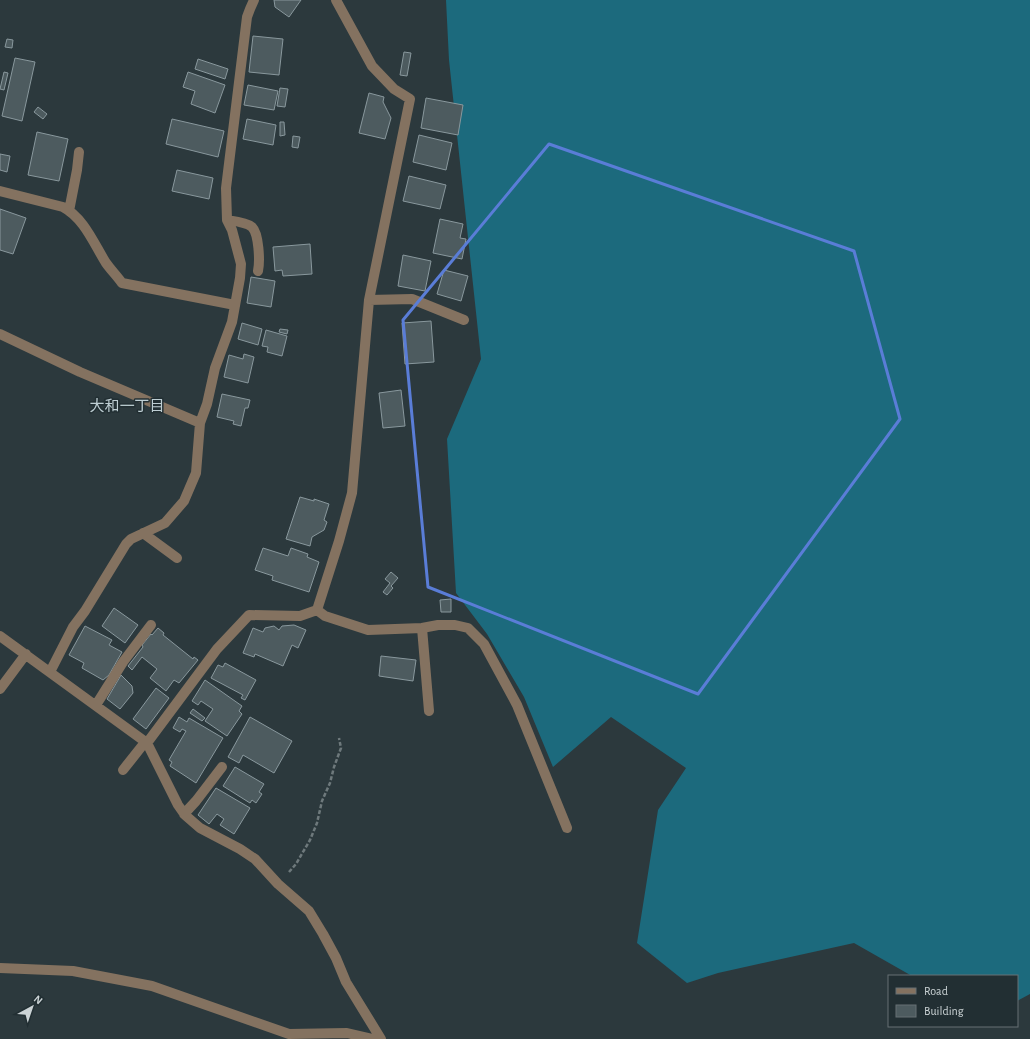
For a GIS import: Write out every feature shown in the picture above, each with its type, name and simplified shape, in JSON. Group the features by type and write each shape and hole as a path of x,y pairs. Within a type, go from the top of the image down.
{"street":[{"path":"50,672 73,627 85,611 126,544 131,539 165,523 184,501 196,473 200,423 207,404 215,368 232,322 240,278 241,264 232,230 227,220 226,188 247,18 254,0"},
{"path":"316,610 339,541 352,493 369,300 410,99 394,89 372,66 336,0"},
{"path":"69,211 79,152"},
{"path":"0,191 63,208 69,211 78,218 108,266 122,283 235,305"},
{"path":"227,220 251,226 258,242 260,264 258,271"},
{"path":"369,300 412,299 464,320"},
{"path":"0,334 80,372 200,423"},
{"path":"143,533 177,558"},
{"path":"316,610 325,616 368,630 422,628 438,625 468,628 484,644 517,705 567,828"},
{"path":"122,770 142,746 147,743 218,649 249,615 300,616 316,610"},
{"path":"96,706 123,662 151,625"},
{"path":"422,628 429,711"},
{"path":"0,636 147,743 184,814 200,828 240,849 255,859 278,884 309,911 326,940 346,982 381,1039"},
{"path":"0,689 26,654"},
{"path":"184,814 222,767"},
{"path":"0,968 73,971 152,986 289,1034 347,1033 373,1039"}],"path":[{"path":"278,884 296,864 310,840 317,822 322,801 337,762 341,748 340,738"}],"highlighted area":[{"path":"549,144 854,251 900,419 698,694 428,587 403,320"}],"shaded area":[{"path":"446,0 1030,0 1030,994 1018,1000 1018,975 910,975 854,943 718,973 687,983 637,943 658,810 686,768 611,717 553,767 524,697 487,634 456,593 447,439 481,359 449,60"}],"building":[{"path":"274,0 301,0 289,17 275,7"},
{"path":"253,36 283,39 279,75 249,72"},
{"path":"7,39 13,40 12,48 5,47"},
{"path":"404,52 411,53 407,76 400,75"},
{"path":"15,58 35,62 22,121 2,116"},
{"path":"198,59 228,69 225,79 195,69"},
{"path":"4,72 8,73 4,90 0,89"},
{"path":"188,72 225,85 215,113 191,104 195,91 183,87"},
{"path":"248,85 278,91 274,110 244,105"},
{"path":"280,88 288,89 285,107 277,106"},
{"path":"369,93 384,97 383,102 391,118 385,139 359,133"},
{"path":"426,98 463,105 458,135 421,128"},
{"path":"38,107 47,114 43,119 34,112"},
{"path":"172,119 224,131 218,157 166,144"},
{"path":"247,119 276,125 273,145 243,139"},
{"path":"280,122 284,122 285,135 280,136"},
{"path":"37,132 68,139 59,181 28,175"},
{"path":"419,135 452,143 446,170 413,162"},
{"path":"293,136 300,137 298,148 292,147"},
{"path":"0,154 10,156 7,172 0,170"},
{"path":"177,170 213,178 209,199 172,191"},
{"path":"409,176 446,185 440,209 403,201"},
{"path":"0,209 26,218 13,254 0,250"},
{"path":"440,219 463,224 460,238 466,239 462,259 433,253"},
{"path":"310,244 312,274 283,276 282,270 275,271 273,247"},
{"path":"403,255 431,261 425,291 398,286"},
{"path":"444,270 468,276 461,301 437,294"},
{"path":"251,277 275,281 271,307 247,303"},
{"path":"431,321 434,362 405,364 402,323"},
{"path":"242,323 262,329 258,345 238,339"},
{"path":"280,329 288,330 287,334 279,332"},
{"path":"266,330 287,336 282,356 267,352 268,347 262,346"},
{"path":"244,354 254,357 248,383 224,377 229,355 243,359"},
{"path":"401,390 405,426 383,428 379,393"},
{"path":"222,394 250,400 248,408 245,408 241,426 233,424 234,421 217,417"},
{"path":"300,497 314,501 314,499 329,504 324,520 327,522 324,530 312,537 310,546 286,539"},
{"path":"263,548 288,556 291,548 308,554 307,557 319,562 309,592 272,580 273,576 255,570"},
{"path":"391,572 398,578 391,586 393,588 387,595 383,592 390,583 385,579"},
{"path":"451,599 451,612 441,612 440,600"},
{"path":"114,608 138,625 125,643 102,626"},
{"path":"294,625 306,630 298,648 292,645 283,666 255,654 254,657 243,653 253,628 263,632 265,628 274,626 279,630 282,626"},
{"path":"85,626 112,640 109,645 122,652 109,675 103,680 82,668 84,663 69,655"},
{"path":"158,628 164,633 163,635 193,659 194,657 198,660 179,683 174,680 166,691 150,678 157,669 142,657 132,670 128,666 143,647 142,645"},
{"path":"381,656 416,660 413,681 379,676"},
{"path":"225,663 256,680 245,700 241,698 243,695 211,678 218,665 223,667"},
{"path":"121,675 132,686 133,693 120,709 107,699"},
{"path":"205,680 242,706 239,711 242,714 227,736 205,721 213,709 201,701 198,705 192,701"},
{"path":"156,688 169,698 146,729 133,719"},
{"path":"193,709 205,718 202,721 190,713"},
{"path":"179,717 187,722 189,718 223,738 196,783 170,766 172,762 169,760 186,731 182,729 180,732 173,728"},
{"path":"250,717 292,741 274,773 243,755 239,763 228,757"},
{"path":"235,767 264,784 259,792 262,794 256,803 252,800 250,803 223,786"},
{"path":"216,788 250,808 234,834 220,825 224,819 217,814 209,824 198,815"}],"district":[{"name":"大和一丁目","path":"127,406"}]}
